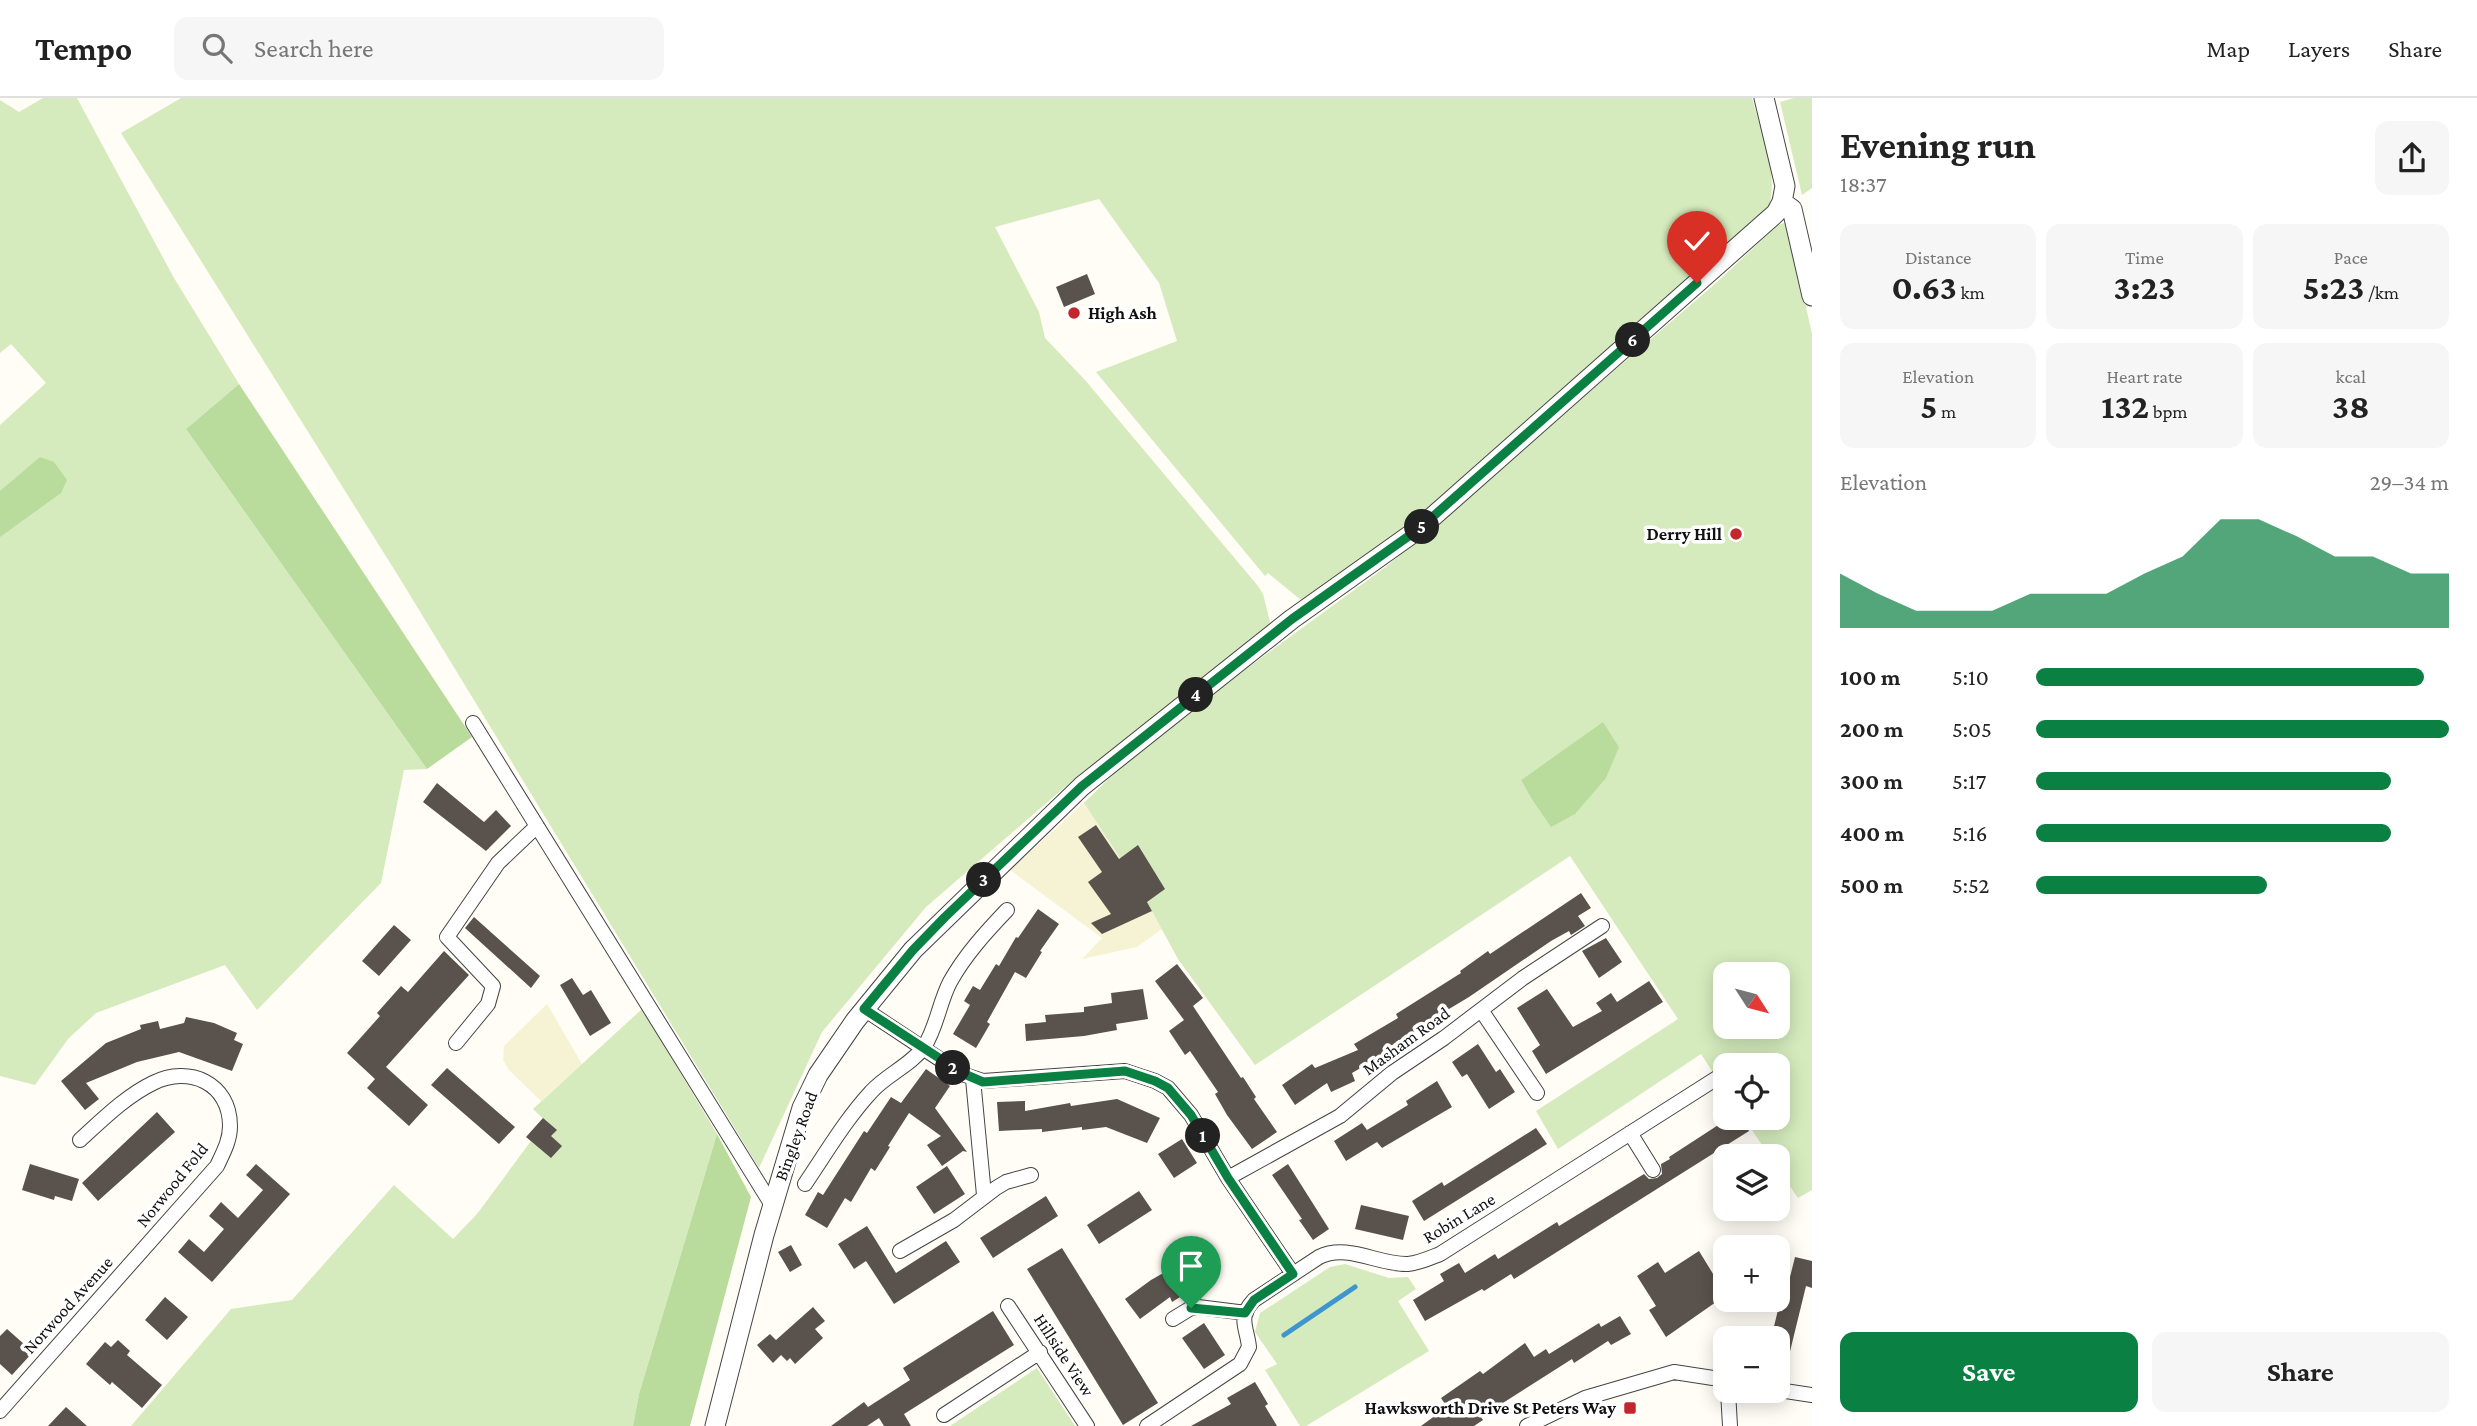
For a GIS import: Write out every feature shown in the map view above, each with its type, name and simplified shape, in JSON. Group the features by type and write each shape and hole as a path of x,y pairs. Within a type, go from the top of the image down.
{"street":[{"path":"1764,98 1785,186 1782,202 1791,209 1812,296"},
{"name":"Bingley Road","path":"715,1426 772,1205 802,1108 818,1075 864,1009 913,950 1082,786 1292,619 1420,528 1776,213 1782,202"},
{"path":"473,723 772,1205"},
{"path":"456,1043 488,1004 493,986 447,937 498,863 537,826"},
{"path":"805,1184 870,1092 922,1049 933,1029 950,983 974,946 1007,911"},
{"name":"Masham Road","path":"1228,1178 1339,1116 1392,1073 1523,978 1602,926"},
{"path":"864,1009 922,1049 973,1079 995,1082 1125,1071 1147,1077 1168,1088 1191,1115 1228,1178 1293,1274 1254,1300 1245,1313 1244,1332 1249,1347 1240,1364 1147,1426"},
{"path":"1481,1010 1536,1093"},
{"name":"Norwood Fold","path":"80,1140 113,1111 152,1083 176,1075 196,1077 214,1087 228,1105 228,1144 216,1167 137,1256"},
{"path":"973,1079 984,1195"},
{"name":"Robin Lane","path":"1293,1274 1331,1252 1408,1264 1425,1260 1452,1247 1713,1081"},
{"path":"1630,1133 1653,1170"},
{"path":"900,1251 954,1220 984,1195 1006,1182 1031,1175"},
{"name":"Norwood Avenue","path":"0,1412 137,1256"},
{"name":"Hillside View","path":"1008,1306 1087,1426"},
{"path":"1173,1320 1191,1308 1198,1307 1245,1313"},
{"path":"944,1415 1040,1352"},
{"path":"1527,1426 1585,1398 1674,1373 1713,1378"},
{"path":"1790,1392 1812,1395"},
{"path":"1729,1403 1730,1426"}],"shaded area":[{"path":"1084,803 1120,858 1138,845 1165,889 1147,903 1162,929 1137,947 1082,959 1102,938 1010,870"},
{"path":"547,1004 582,1064 541,1101 509,1070 503,1060 504,1046"}],"green space":[{"path":"43,98 77,98 174,278 239,384 186,429 427,769 404,770 381,883 257,1010 225,965 96,1013 68,1039 35,1085 0,1076 0,425 46,383 11,344 0,353 0,100 19,112"},
{"path":"181,98 1752,98 1768,154 1772,182 1768,209 1485,462 1307,605 1268,573 1265,576 1096,372 1177,341 1159,283 1099,199 995,227 1039,312 1045,338 1085,380 1258,586 1263,594 1271,626 1080,774 926,907 822,1032 759,1168 402,582 121,133"},
{"path":"1794,98 1812,98 1812,188 1802,195 1780,102"},
{"path":"1787,222 1812,334 1812,1190 1798,1198 1790,1186 1790,1144 1761,1144 1752,1130 1790,1130 1790,1053 1713,1053 1713,1072 1701,1054 1558,1149 1536,1111 1678,1019 1570,856 1255,1065 1178,959 1147,902 1164,889 1138,846 1120,858 1084,803 1145,743 1387,566 1716,283 1778,225","holes":["1603,723 1619,747 1551,826 1521,780"]},
{"path":"239,384 472,737 427,769 186,429"},
{"path":"40,457 54,462 67,480 61,493 0,537 0,491"},
{"path":"1603,722 1619,747 1606,778 1575,814 1551,827 1521,780"},
{"path":"642,1009 717,1134 639,1394 633,1426 131,1426 231,1309 292,1300 394,1185 453,1239 477,1214 531,1141 540,1148 556,1131 533,1109"},
{"path":"717,1134 751,1197 690,1426 633,1426 639,1394"},
{"path":"1345,1264 1389,1278 1408,1277 1416,1289 1398,1301 1429,1351 1306,1426 1300,1426 1265,1370 1277,1364 1255,1332 1260,1313 1330,1267"},
{"path":"1037,1368 1075,1426 950,1426"}],"building":[{"name":"High Ash","path":"1087,274 1095,294 1064,307 1056,287"},
{"path":"437,783 484,822 496,810 511,826 486,851 423,802"},
{"path":"1096,825 1119,859 1138,845 1165,889 1147,902 1152,911 1102,934 1091,923 1111,914 1088,882 1102,872 1078,837"},
{"path":"1581,893 1591,908 1578,916 1585,926 1571,935 1569,931 1551,941 1434,1018 1435,1020 1393,1044 1395,1048 1352,1073 1355,1081 1331,1092 1327,1083 1295,1105 1282,1085 1312,1064 1315,1068 1358,1050 1354,1044 1398,1018 1396,1014 1461,973 1460,971 1488,951 1490,954"},
{"path":"1038,909 1059,924 1040,951 1042,952 1026,978 1015,972 976,1048 953,1034 970,1005 964,1001 973,986 980,990 996,964 999,966 1016,937 1018,938"},
{"path":"474,917 540,976 531,988 465,928"},
{"path":"394,925 411,940 379,976 362,961"},
{"path":"1606,938 1622,962 1599,978 1582,951"},
{"path":"444,951 469,975 386,1067 428,1105 409,1126 367,1088 375,1079 347,1053 380,1016 377,1013 401,986 408,992"},
{"path":"1177,964 1203,998 1193,1006 1241,1078 1243,1077 1256,1097 1254,1099 1277,1132 1252,1149 1227,1115 1215,1094 1218,1092 1190,1051 1185,1055 1169,1031 1184,1020 1155,981"},
{"path":"572,978 583,995 591,990 611,1023 590,1036 560,985"},
{"path":"1649,981 1663,1002 1546,1074 1532,1051 1540,1045 1517,1008 1547,989 1573,1027 1602,1011 1596,1003 1611,993 1617,1002"},
{"path":"1143,989 1148,1019 1116,1024 1117,1030 1084,1036 1026,1041 1025,1024 1046,1022 1045,1015 1084,1012 1084,1007 1112,1003 1111,993"},
{"path":"186,1017 214,1023 237,1033 234,1040 243,1044 232,1071 179,1052 137,1062 86,1083 99,1099 85,1110 61,1081 106,1043 141,1029 140,1025 158,1021 160,1029 184,1023"},
{"path":"1478,1044 1496,1072 1500,1069 1515,1092 1489,1109 1467,1074 1462,1077 1452,1062"},
{"path":"447,1068 515,1127 499,1144 431,1085"},
{"path":"926,1069 950,1086 935,1108 967,1152 963,1151 942,1166 927,1145 941,1136 909,1113 875,1171 871,1168 851,1202 845,1198 827,1228 805,1215 818,1192 823,1195 864,1131 867,1133 891,1097 901,1103"},
{"path":"1437,1081 1452,1107 1382,1148 1377,1142 1346,1161 1334,1141 1362,1123 1367,1130 1408,1105 1406,1101"},
{"path":"1117,1099 1160,1118 1147,1143 1106,1127 1042,1132 1042,1129 999,1131 997,1102 1025,1101 1025,1111 1070,1103 1071,1106"},
{"path":"157,1112 175,1132 98,1201 82,1183"},
{"path":"543,1118 557,1130 551,1136 562,1146 551,1158 526,1137"},
{"path":"1536,1128 1547,1144 1424,1221 1412,1201 1442,1182 1444,1186"},
{"path":"1713,1128 1749,1131 1728,1144 1713,1144 1713,1154 1514,1279 1511,1274 1425,1321 1413,1300 1444,1281 1440,1274 1459,1263 1465,1273 1495,1254 1498,1259 1557,1222 1559,1226 1644,1174 1649,1179 1657,1178 1662,1174 1661,1164 1670,1159 1669,1157"},
{"path":"1182,1139 1197,1163 1174,1178 1158,1154"},
{"path":"30,1164 79,1179 72,1201 55,1196 54,1200 22,1190"},
{"path":"256,1164 290,1194 212,1282 178,1252 189,1239 204,1252 224,1229 209,1216 221,1202 238,1218 263,1190 246,1175"},
{"path":"1288,1164 1329,1229 1313,1240 1272,1175"},
{"path":"947,1166 965,1194 934,1214 916,1187"},
{"path":"1139,1191 1152,1210 1099,1244 1087,1225"},
{"path":"1046,1196 1058,1216 993,1258 980,1238"},
{"path":"1361,1205 1409,1216 1403,1240 1355,1229"},
{"path":"867,1226 896,1273 946,1241 960,1262 894,1304 866,1261 854,1269 838,1244"},
{"path":"791,1245 802,1265 790,1272 778,1252"},
{"path":"1062,1248 1158,1403 1123,1425 1027,1269"},
{"path":"1699,1251 1713,1274 1713,1304 1666,1337 1649,1310 1656,1306 1637,1276 1658,1262 1665,1273"},
{"path":"1795,1257 1812,1261 1812,1288 1806,1286 1790,1351 1790,1326 1774,1326 1777,1312 1790,1312 1790,1277"},
{"path":"1188,1259 1203,1283 1172,1302 1170,1297 1140,1319 1125,1299 1151,1280"},
{"path":"165,1297 188,1317 167,1340 145,1320"},
{"path":"813,1307 825,1321 815,1329 823,1338 795,1364 790,1358 787,1361 781,1355 773,1363 757,1345 770,1334 776,1340"},
{"path":"993,1311 1014,1345 904,1414 911,1426 884,1426 879,1418 867,1426 831,1426 864,1402 868,1407 910,1380 903,1368"},
{"path":"1620,1316 1631,1334 1611,1345 1608,1341 1574,1363 1572,1359 1481,1417 1483,1420 1474,1426 1421,1426 1447,1407 1441,1398 1480,1371 1483,1374 1525,1343 1534,1357 1546,1349 1549,1354 1599,1323 1601,1327"},
{"path":"1204,1323 1225,1355 1204,1369 1182,1338"},
{"path":"7,1329 33,1352 12,1375 0,1364 0,1336"},
{"path":"118,1340 130,1351 127,1355 162,1385 142,1408 86,1364 105,1342 111,1347"},
{"path":"1255,1382 1277,1426 1191,1426 1231,1404 1227,1398"},
{"path":"66,1407 87,1426 48,1426"}],"waterway":[{"path":"1284,1335 1355,1287"}],"place":[{"name":"High Ash","path":"1074,313"},
{"name":"Derry Hill","path":"1736,534"},
{"name":"Hawksworth Drive St Peters Way","path":"1630,1408"}],"route":[{"path":"1191,1308 1245,1313 1254,1300 1293,1274 1228,1178 1191,1115 1168,1088 1140,1074 1112,1070 983,1082 973,1079 922,1049 864,1009 913,950 945,917 1082,786 1292,619 1420,528 1697,283"}]}
